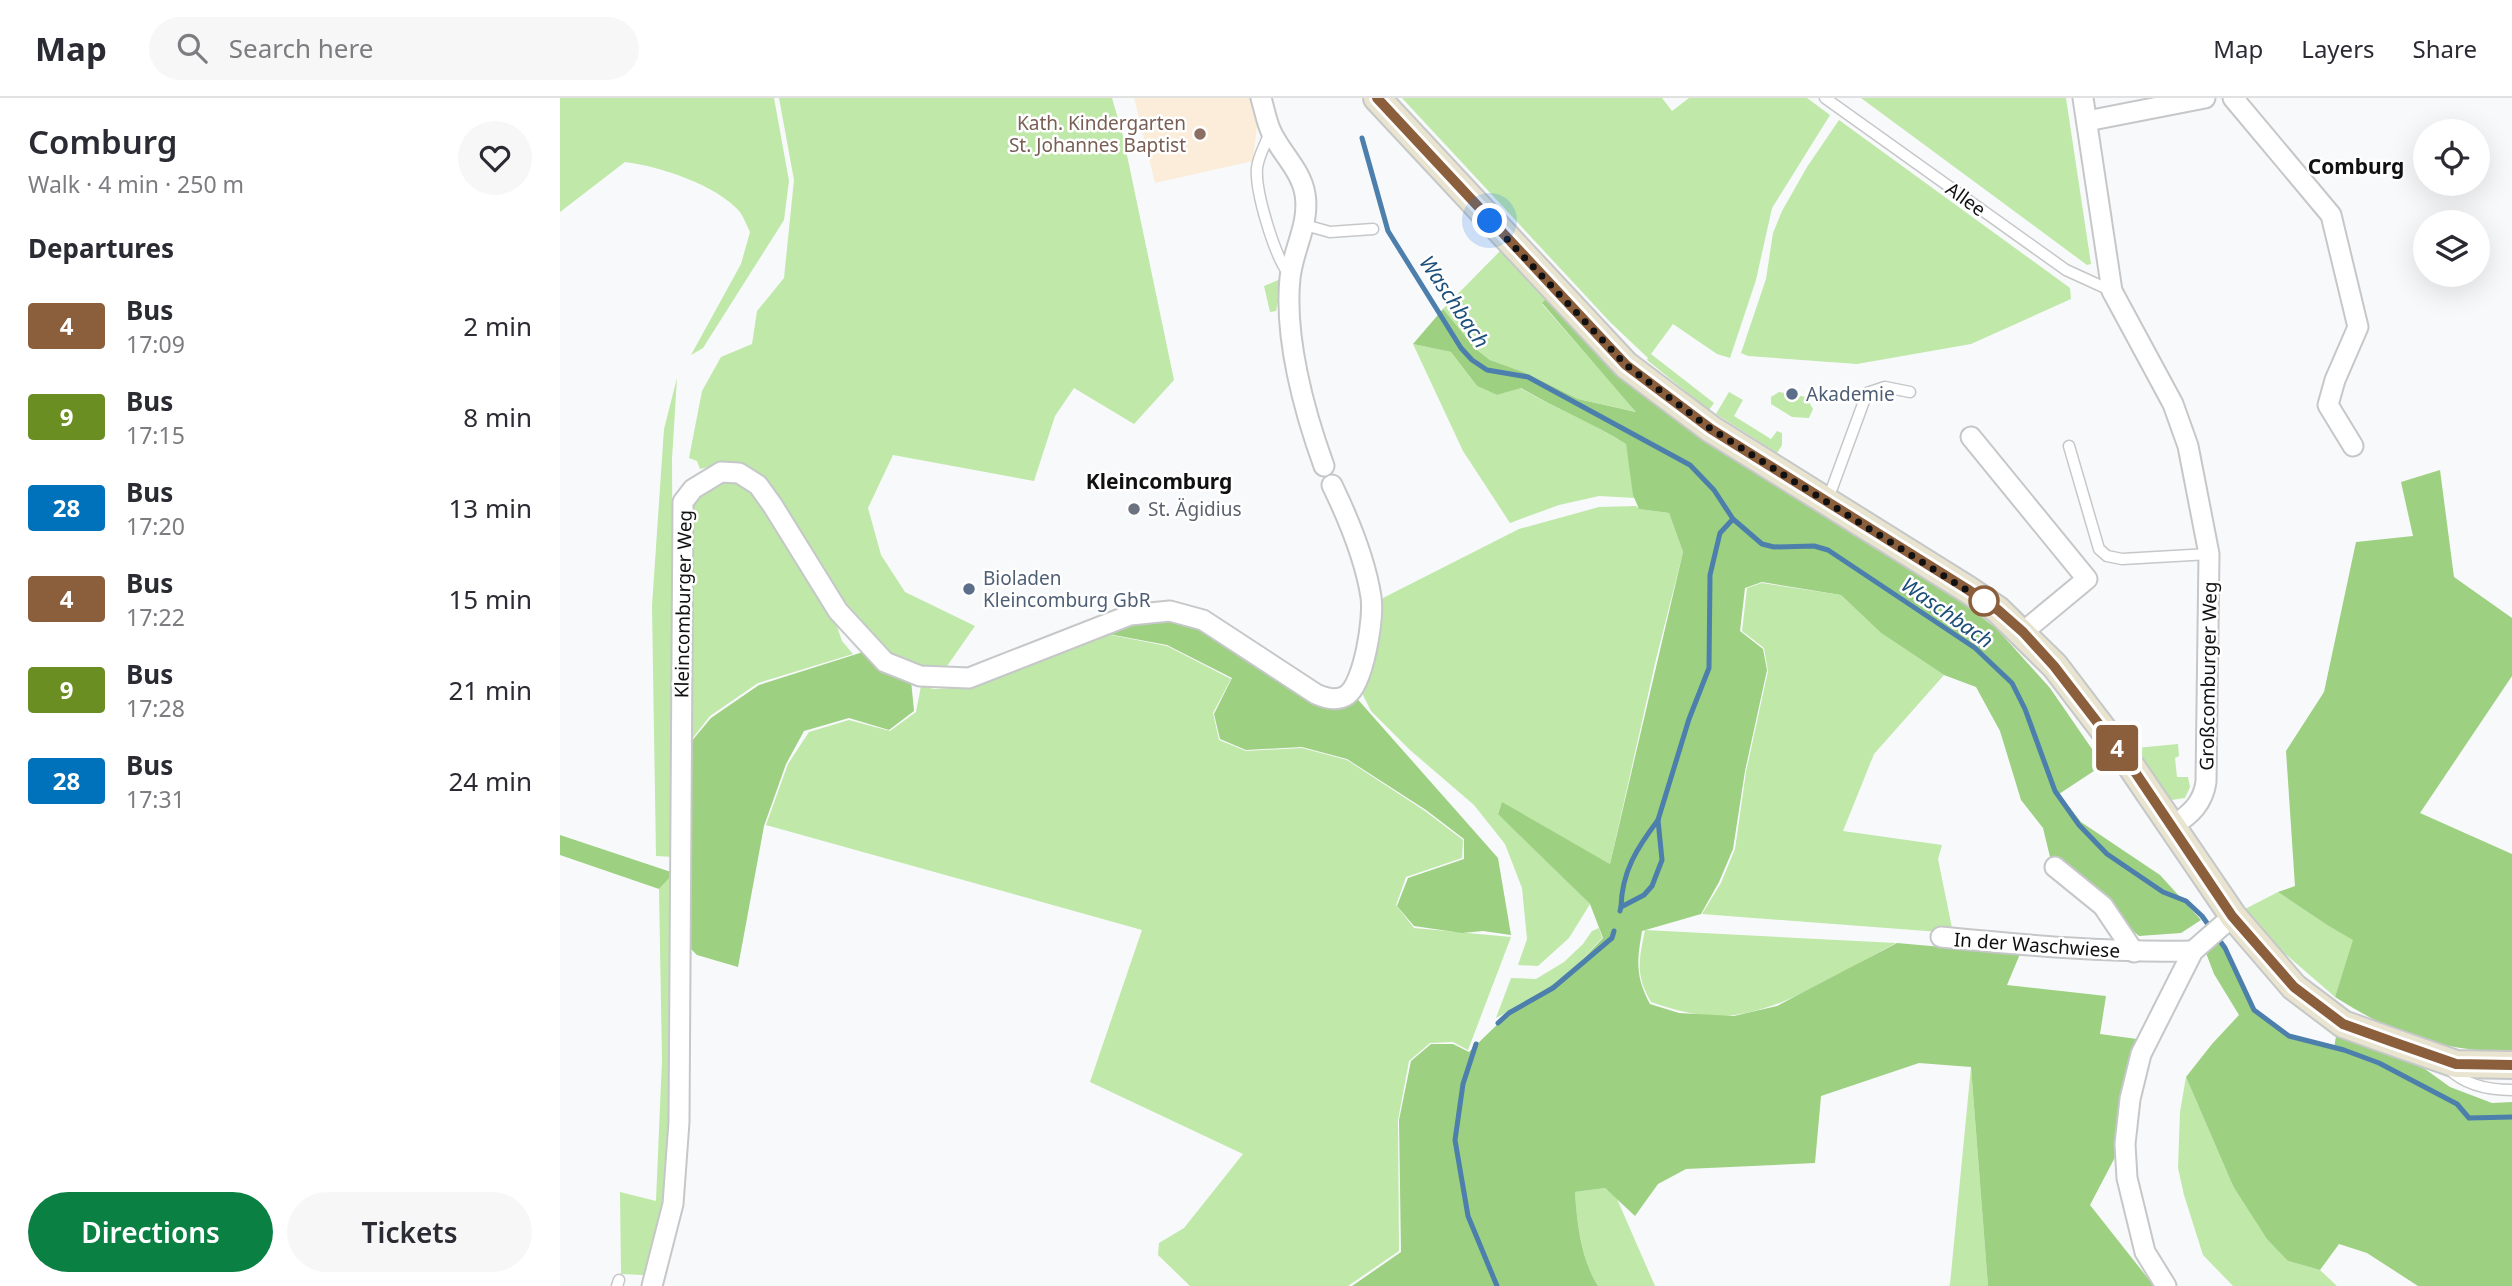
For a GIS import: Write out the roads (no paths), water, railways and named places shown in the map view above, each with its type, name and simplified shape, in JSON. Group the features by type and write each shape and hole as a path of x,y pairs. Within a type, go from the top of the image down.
{"main road":[{"path":"1377,98 1626,365 1711,429 1780,468 1827,501 1967,589 1998,610 2023,632 2063,677 2131,766 2232,916 2294,987 2343,1024 2456,1064 2512,1065"}],"street":[{"path":"1261,98 1270,130 1289,157 1305,193 1305,225 1290,276 1289,313 1298,376 1324,466"},
{"name":"Großcomburger Weg","path":"2083,98 2112,291 2173,404 2188,446 2209,554 2206,782 2204,795 2198,806 2173,826"},
{"path":"2087,121 2205,98"},
{"path":"2234,98 2331,215 2358,327 2335,380 2328,405 2353,446"},
{"path":"1970,437 2087,579 2023,632"},
{"name":"Kleincomburger Weg","path":"653,1280 673,1204 679,1122 683,502 693,489 721,472 739,473 758,485 838,611 885,662 920,676 969,678 1130,615 1170,611 1203,620 1316,694 1331,699 1347,695 1355,686 1368,643 1372,601 1364,565 1332,485"},
{"name":"In der Waschwiese","path":"2055,867 2103,906 2134,952"},
{"path":"2166,1286 2145,1252 2127,1178 2125,1144 2130,1099 2141,1054 2193,951 2232,916"},
{"name":"In der Waschwiese","path":"1941,937 2134,952 2193,951"}],"lane":[{"name":"Allee","path":"1825,98 2066,270 2112,291"},
{"path":"1270,130 1257,167 1260,192 1275,244 1285,271 1290,276"},
{"path":"1305,225 1330,232 1373,229"},
{"path":"1827,501 1867,393 1885,387 1910,392"},
{"name":"Großcomburger Weg","path":"2069,446 2099,549 2107,556 2122,559 2209,554"},
{"path":"2436,1057 2459,1079 2495,1090 2512,1090"}],"waterway":[{"name":"Waschbach","path":"1362,138 1388,231 1461,348 1472,360 1487,370 1528,377 1690,465 1714,490 1733,519 1762,544 1774,547 1814,546 1828,550 1975,648 2012,683 2025,709 2055,791 2079,825 2107,854 2163,892 2186,901 2202,916 2225,948 2254,1010 2289,1036 2344,1050 2379,1063 2457,1104 2469,1118 2512,1117"},
{"path":"1620,911 1621,907 1644,895 1652,886 1662,860 1658,820 1689,719 1709,668 1710,575 1720,533 1733,519"},
{"path":"1621,907 1624,882 1632,860 1658,820"},
{"path":"1498,1023 1509,1013 1553,988 1612,938 1614,931"},
{"path":"1476,1044 1463,1084 1455,1140 1468,1216 1497,1286"}],"place":[{"name":"Kath. Kindergarten St. Johannes Baptist","path":"1200,134"},
{"name":"Akademie","path":"1792,394"},
{"name":"St. Ägidius","path":"1134,509"},
{"name":"Bioladen Kleincomburg GbR","path":"969,589"}],"district":[{"name":"Comburg","path":"2356,167"},
{"name":"Kleincomburg","path":"1159,482"}]}
